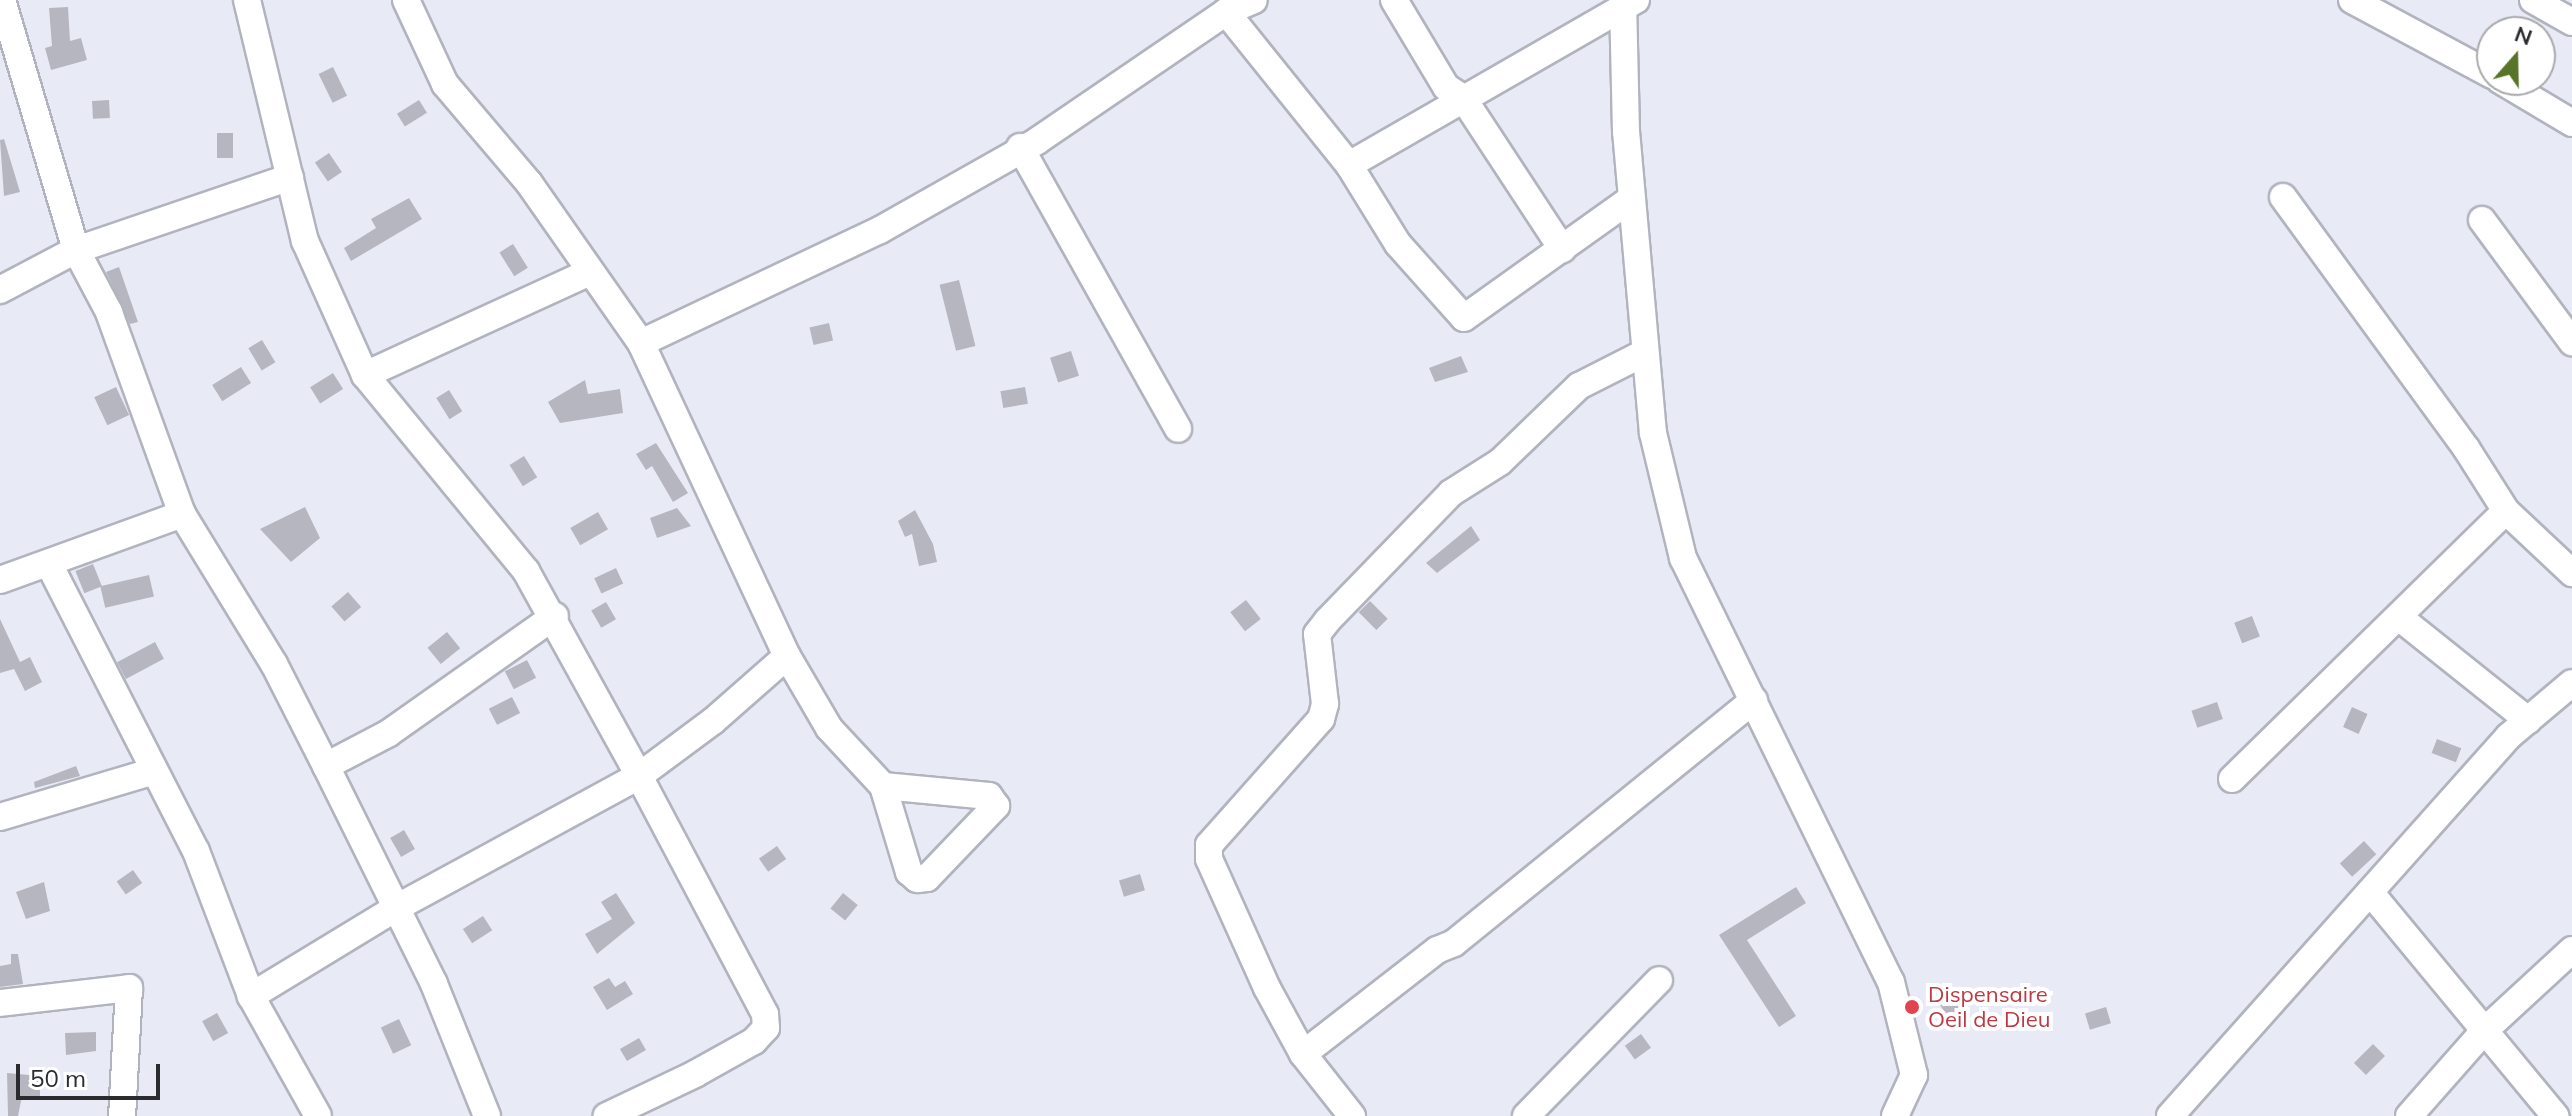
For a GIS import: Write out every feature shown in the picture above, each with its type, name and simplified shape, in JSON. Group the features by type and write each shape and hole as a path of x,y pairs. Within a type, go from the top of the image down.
{"street":[{"path":"2,0 76,250 109,312 182,514 274,664 326,766 453,1025 487,1116"},
{"path":"247,0 305,241 365,375 526,571 555,616 765,1014 766,1028 754,1041 695,1074 607,1116"},
{"path":"406,0 445,84 529,183 641,343 787,656 829,728 883,786 909,872 917,879 927,878 996,806 989,796 883,786"},
{"path":"641,343 880,230 1020,147 1037,141 1226,12 1254,0"},
{"path":"1394,0 1446,87 1463,98 1562,249"},
{"path":"2352,0 2476,66"},
{"path":"2533,0 2572,22"},
{"path":"1349,165 1627,2 1632,198 1642,354 1653,433 1683,558 1891,982 1914,1075 1895,1116"},
{"path":"1226,12 1349,165 1398,244 1464,318 1632,198"},
{"path":"2527,96 2572,123"},
{"path":"1020,147 1178,429"},
{"path":"0,290 76,250 290,177"},
{"path":"2283,197 2466,448 2506,511 2572,573"},
{"path":"2482,220 2572,342"},
{"path":"365,375 590,272"},
{"path":"1352,1116 1303,1054 1247,945 1209,859 1209,845 1321,719 1325,704 1317,634 1327,621 1451,493 1500,462 1579,386 1642,354"},
{"path":"2232,779 2506,511"},
{"path":"0,580 182,514"},
{"path":"49,564 196,851 251,996 318,1116"},
{"path":"326,766 389,733 555,616"},
{"path":"2400,618 2528,720"},
{"path":"251,996 396,908 639,776 713,721 787,656"},
{"path":"2170,1116 2528,720 2572,683"},
{"path":"1303,1054 1437,950 1454,943 1754,700"},
{"path":"0,817 154,771"},
{"path":"2370,892 2555,1116"},
{"path":"2409,1116 2483,1032 2572,950"},
{"path":"1526,1116 1659,980"},
{"path":"0,1003 129,988 122,1116"}],"building":[{"path":"68,7 70,41 81,38 87,60 51,70 45,48 52,46 49,8"},
{"path":"333,67 347,96 333,103 319,74"},
{"path":"109,100 110,118 93,119 92,101"},
{"path":"419,100 427,113 405,126 397,114"},
{"path":"217,133 233,133 233,158 217,158"},
{"path":"4,139 20,192 4,196 0,140"},
{"path":"329,153 342,172 328,182 315,163"},
{"path":"409,198 422,219 351,261 344,248 376,228 371,219"},
{"path":"513,244 528,268 514,276 499,252"},
{"path":"119,267 138,322 130,324 106,272"},
{"path":"959,280 975,346 956,351 940,285"},
{"path":"829,323 833,341 814,345 810,327"},
{"path":"262,340 275,362 262,371 248,348"},
{"path":"1071,351 1079,376 1058,383 1050,358"},
{"path":"1461,356 1468,372 1435,382 1429,368"},
{"path":"241,367 251,383 222,401 212,385"},
{"path":"333,373 343,389 320,403 310,387"},
{"path":"585,380 588,394 620,389 623,413 560,423 548,402"},
{"path":"116,387 129,415 107,425 94,397"},
{"path":"1025,387 1028,404 1003,408 1000,391"},
{"path":"449,390 462,411 450,419 436,398"},
{"path":"656,443 688,493 673,502 652,466 646,470 636,454"},
{"path":"524,456 537,477 523,486 510,465"},
{"path":"305,507 320,538 291,562 260,529"},
{"path":"677,508 691,526 657,538 650,518"},
{"path":"915,510 933,544 937,562 919,566 912,534 905,537 898,521"},
{"path":"598,512 608,529 580,545 570,528"},
{"path":"1471,526 1480,540 1437,573 1426,563"},
{"path":"93,564 102,586 84,593 75,571"},
{"path":"616,568 623,583 601,594 594,578"},
{"path":"149,575 154,596 105,608 100,586"},
{"path":"348,592 361,607 345,622 331,606"},
{"path":"1246,600 1261,619 1245,631 1230,612"},
{"path":"1370,601 1388,619 1376,630 1359,612"},
{"path":"606,602 616,619 601,628 591,610"},
{"path":"2252,616 2260,637 2242,643 2234,623"},
{"path":"0,619 20,662 30,657 42,682 25,691 14,669 0,673"},
{"path":"447,632 460,648 441,664 428,648"},
{"path":"155,642 164,659 126,679 117,662"},
{"path":"527,660 536,678 514,689 505,671"},
{"path":"512,697 520,713 497,725 489,709"},
{"path":"2217,702 2223,719 2197,728 2191,711"},
{"path":"2352,707 2368,714 2359,734 2343,727"},
{"path":"2437,739 2461,748 2456,762 2432,753"},
{"path":"76,766 80,776 35,788 34,782"},
{"path":"404,830 415,849 401,857 390,838"},
{"path":"2364,841 2376,854 2352,877 2340,864"},
{"path":"777,846 786,859 768,872 759,859"},
{"path":"133,870 142,883 126,895 117,881"},
{"path":"1140,874 1145,890 1124,897 1119,880"},
{"path":"44,882 50,911 26,919 16,892"},
{"path":"1796,887 1806,903 1747,940 1796,1016 1779,1027 1719,935"},
{"path":"616,893 635,923 597,954 585,934 612,919 601,902"},
{"path":"843,893 858,905 845,921 830,909"},
{"path":"483,916 492,930 472,943 463,929"},
{"path":"11,954 18,954 23,984 0,987 0,966 11,964"},
{"path":"609,978 615,987 625,981 633,994 607,1010 593,987"},
{"path":"1952,989 1966,1010 1950,1020 1936,1000"},
{"path":"2106,1007 2111,1023 2090,1030 2085,1013"},
{"path":"217,1013 228,1033 213,1041 202,1021"},
{"path":"399,1019 411,1045 393,1054 381,1027"},
{"path":"96,1032 96,1051 66,1055 65,1033"},
{"path":"1641,1034 1651,1048 1635,1060 1625,1046"},
{"path":"639,1038 646,1050 627,1061 620,1049"},
{"path":"2373,1044 2385,1056 2366,1075 2354,1063"},
{"path":"7,1073 40,1076 40,1096 22,1096 18,1116 8,1116"}],"place":[{"name":"Dispensaire Oeil de Dieu","path":"1912,1007"}]}
